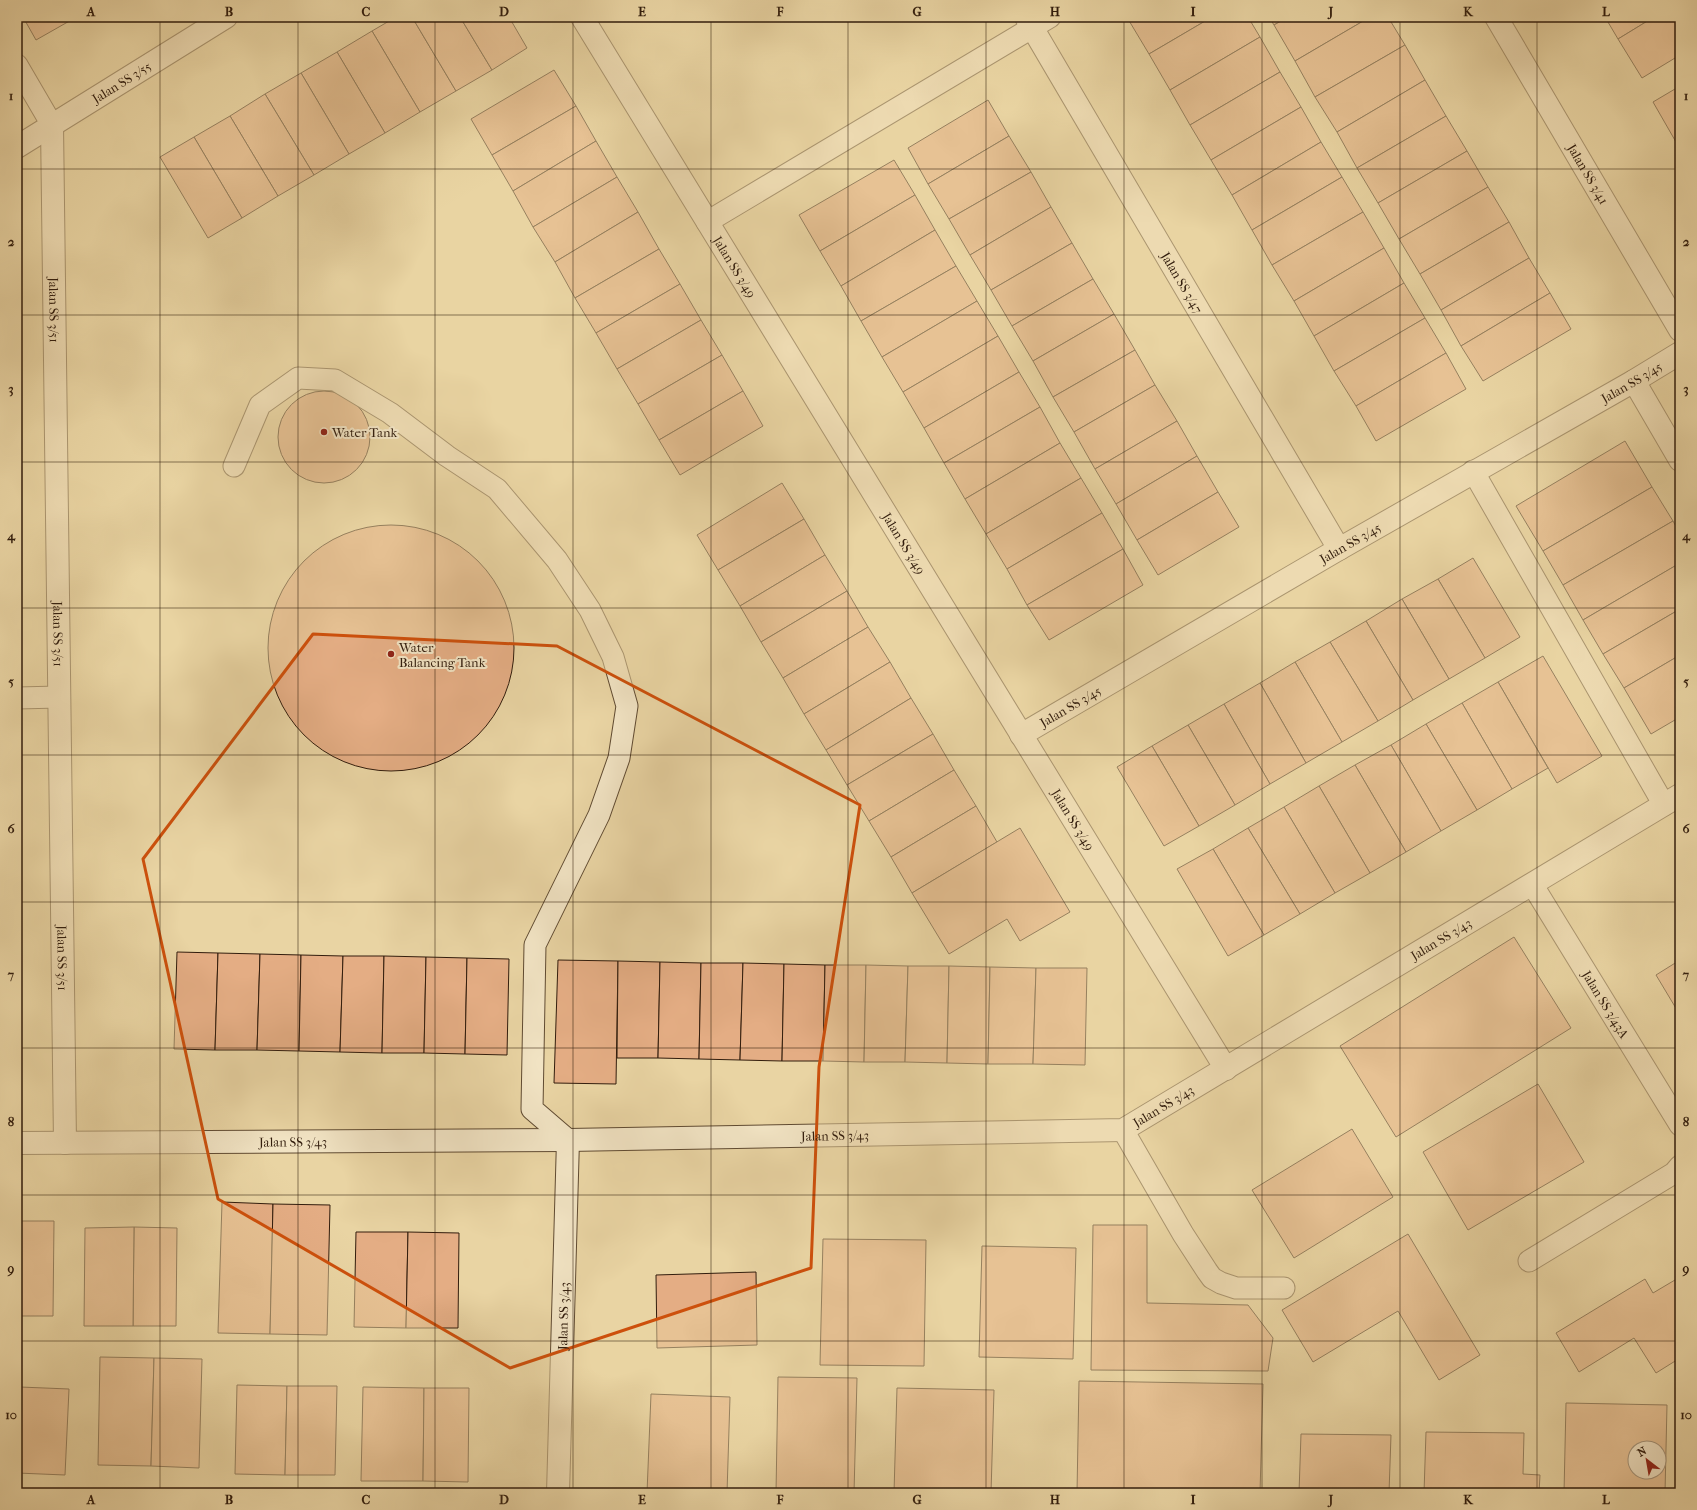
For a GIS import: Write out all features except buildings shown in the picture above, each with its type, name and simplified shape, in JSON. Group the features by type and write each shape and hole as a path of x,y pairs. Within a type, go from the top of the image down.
{"street":[{"name":"Jalan SS 3/55","path":"17,147 226,17"},
{"name":"Jalan SS 3/49","path":"582,17 1226,1069"},
{"name":"Jalan SS 3/41","path":"1496,17 1680,330"},
{"name":"Jalan SS 3/47","path":"1036,21 1339,549"},
{"name":"Jalan SS 3/51","path":"52,125 65,1143"},
{"name":"Jalan SS 3/45","path":"1021,735 1473,471 1634,381 1680,353"},
{"path":"1634,381 1680,460"},
{"name":"Jalan SS 3/43","path":"17,1143 568,1140 1123,1130 1672,800"},
{"name":"Jalan SS 3/43","path":"558,1493 568,1140"}],"lane":[{"path":"707,222 1036,21"},
{"path":"17,65 52,125"},
{"path":"234,466 260,405 298,378 335,380 390,413 447,456 497,489 558,560 590,610 613,657 627,706 619,758 599,815 535,945 532,1109 568,1140"},
{"path":"1473,471 1672,800"},
{"path":"17,698 60,697"},
{"name":"Jalan SS 3/43A","path":"1532,884 1680,1125"},
{"path":"1123,1130 1183,1234 1212,1278 1236,1288 1284,1288"},
{"path":"1529,1261 1674,1173 1680,1166"}],"highlighted area":[{"path":"313,634 557,646 860,805 819,1067 811,1268 510,1368 218,1199 143,859"}],"place":[{"name":"Water Tank","path":"324,432"},
{"name":"Water Balancing Tank","path":"391,654"}]}
